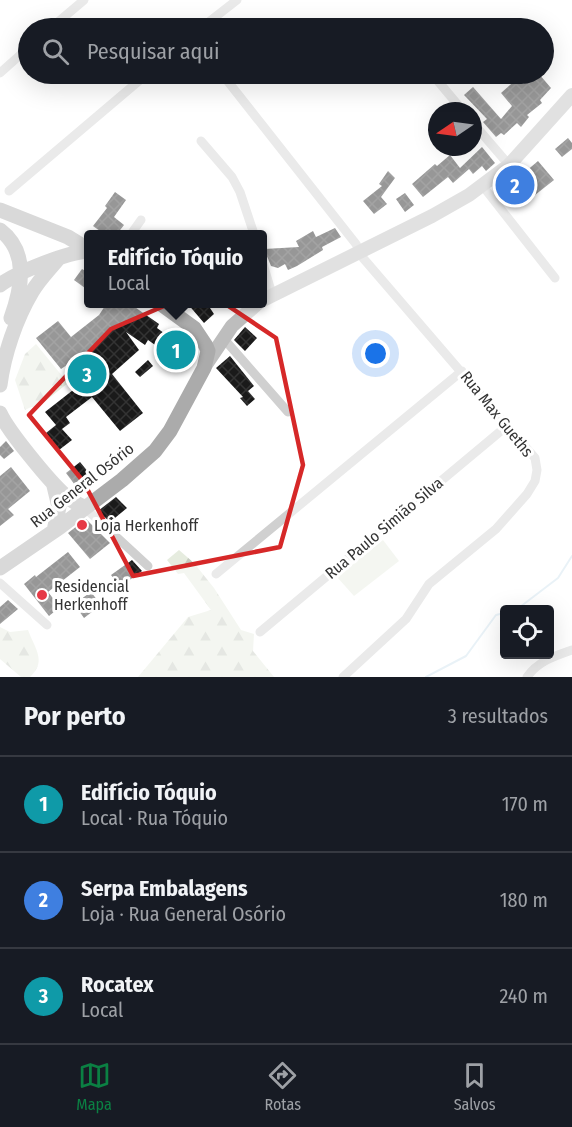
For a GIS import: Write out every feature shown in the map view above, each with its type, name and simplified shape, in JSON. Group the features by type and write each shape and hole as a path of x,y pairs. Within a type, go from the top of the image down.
{"main road":[{"path":"267,297 432,216 482,185 508,165 572,96"},
{"path":"0,210 68,237 84,247"},
{"path":"0,230 16,247 20,266 20,288 0,349"},
{"path":"0,285 9,279 84,251"},
{"path":"0,385 5,360 19,320 32,292 58,259"},
{"path":"168,308 194,328 215,336 232,326"},
{"name":"Rua General Osório","path":"0,568 86,508 155,451 170,431 204,368 232,326 252,308"},
{"path":"194,328 206,346 207,356 204,368"},
{"path":"1,412 53,483 70,499 86,508"},
{"path":"53,483 59,507 54,531"}],"street":[{"path":"63,18 84,0"},
{"path":"214,18 237,0"},
{"path":"0,73 18,57"},
{"path":"9,191 135,84"},
{"name":"Rua Max Gueths","path":"230,84 274,138 367,263 535,458 537,470 535,481 527,494 496,529 429,584 406,619 343,677"},
{"path":"440,84 455,102"},
{"path":"482,134 508,165"},
{"path":"201,141 236,185 253,230"},
{"path":"482,185 555,278"},
{"path":"134,230 141,220"},
{"path":"224,339 288,412"},
{"path":"216,574 462,371"},
{"name":"Rua Paulo Simião Silva","path":"260,632 508,425"},
{"path":"86,508 148,566"},
{"path":"0,583 47,625"},
{"path":"527,677 537,665 572,650"}],"highlighted area":[{"path":"203,289 276,338 303,465 280,547 133,576 83,481 29,415 111,329"}],"green space":[{"path":"36,344 68,383 38,407 25,410 15,380 25,354"},
{"path":"383,540 399,561 354,596 337,577"},
{"path":"179,550 194,563 214,588 241,630 254,634 253,651 274,677 138,677 188,617 211,610 184,573 178,574 167,560"},
{"path":"0,627 10,632 28,630 39,660 38,666 30,677 21,677 0,659"}],"building":[{"path":"511,84 548,84 551,88 540,100 542,103 527,115 529,117 521,127 517,123 504,135 501,133 496,137 483,122 487,119 482,114 482,102 471,102 464,95 473,87 501,119 512,106 501,93"},
{"path":"568,138 572,143 572,149 562,157 555,149"},
{"path":"482,147 495,163 486,171 482,166 473,174 469,169 453,183 448,177 423,197 412,184 435,164 437,166 449,156 460,168 473,156 482,156"},
{"path":"538,161 554,180 535,195 527,186 506,204 499,194"},
{"path":"388,171 395,178 381,197 387,204 374,214 363,201 382,186 379,184"},
{"path":"115,192 126,200 114,217 124,225 120,230 98,230 93,226 107,208 105,206"},
{"path":"405,193 414,205 405,212 396,199"},
{"path":"335,228 341,237 288,270 285,264 278,268 271,266 267,249 299,247 296,241 313,231 316,237"},
{"path":"82,269 84,270 84,287 74,280"},
{"path":"104,308 136,308 159,324 157,328 172,339 175,335 186,343 192,355 181,371 162,357 165,352 148,340 145,345 126,332 139,350 112,374 143,413 120,431 92,397 66,417 70,423 62,429 72,440 59,450 46,433 56,425 45,412 82,383 67,365 61,369 36,338 58,321 71,337 99,315"},
{"path":"191,308 210,308 214,314 204,323"},
{"path":"245,327 257,338 245,351 234,340"},
{"path":"230,356 254,386 248,391 255,399 247,406 240,398 243,397 216,368"},
{"path":"148,360 153,366 140,377 135,372"},
{"path":"6,441 14,451 4,459 0,455 0,447"},
{"path":"80,462 94,479 87,485 75,485 66,473"},
{"path":"11,467 30,491 8,509 14,515 0,526 0,476"},
{"path":"116,497 127,508 110,522 98,511"},
{"path":"86,519 110,543 90,559 68,533"},
{"path":"68,552 80,567 48,592 60,607 49,616 24,584"},
{"path":"132,560 142,571 120,587 111,575"},
{"path":"91,592 101,605 84,618 74,604"},
{"path":"8,600 18,609 0,624 0,607"}],"waterway":[{"path":"523,605 558,578 572,556"},
{"path":"426,677 466,656 496,615 500,614"}],"place":[{"name":"Serpa Embalagens","path":"515,185"},
{"name":"Edifício Tóquio","path":"176,350"},
{"name":"Rocatex","path":"87,374"},
{"name":"Loja Herkenhoff","path":"82,525"},
{"name":"Residencial Herkenhoff","path":"42,595"}]}
